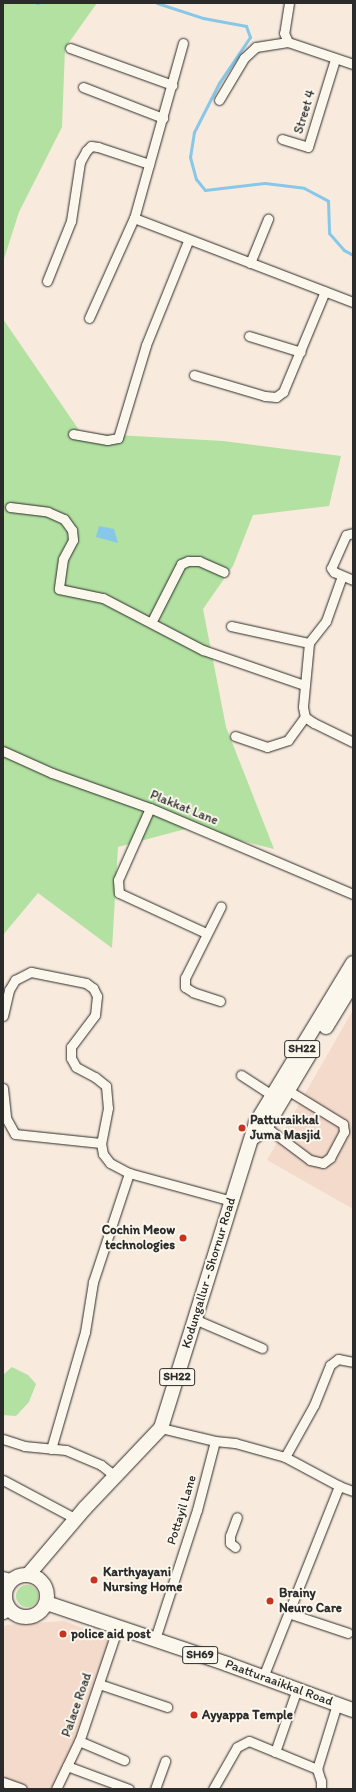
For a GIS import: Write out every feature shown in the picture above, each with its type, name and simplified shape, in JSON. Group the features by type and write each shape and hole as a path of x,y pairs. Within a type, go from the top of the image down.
{"main road":[{"name":"SH22","path":"254,1137 256,1123 353,963"},
{"name":"SH22","path":"254,1137 266,1127 353,983"},
{"name":"Kodungallur - Shornur Road","path":"28,1575 76,1519 161,1428 242,1166 254,1137"},
{"path":"28,1575 42,1581 46,1588 46,1603 41,1612 27,1617 17,1615 6,1592 28,1575"},
{"name":"Paatturaaikkal Road","path":"46,1603 155,1639 353,1710"}],"street":[{"path":"288,42 284,33 290,3"},
{"path":"219,100 233,71 244,58 256,48 288,42 353,64"},
{"path":"89,318 134,218 164,118 183,43"},
{"path":"70,48 172,85"},
{"name":"Street 4","path":"282,139 308,147 335,59"},
{"path":"83,87 164,118"},
{"path":"47,281 71,221 80,162 86,151 91,146 98,147 150,164"},
{"path":"134,218 188,241 353,302"},
{"path":"250,263 268,219"},
{"path":"73,434 107,440 118,438 146,345 188,241"},
{"path":"194,375 266,396 276,396 283,392 302,352 326,291"},
{"path":"249,336 302,352"},
{"path":"10,507 48,512 64,519 72,530 73,540 63,559 59,589 103,598 152,621 203,650 304,685"},
{"path":"353,533 346,535 331,568 342,576 353,580"},
{"path":"152,621 182,564 188,561 199,561 224,572"},
{"path":"235,736 267,747 288,740 305,717 304,685 309,643 326,621 342,576"},
{"path":"231,626 309,643"},
{"path":"305,717 353,742"},
{"name":"Plakkat Lane","path":"3,751 52,773 150,808 353,894"},
{"path":"150,808 118,880 119,893 206,933"},
{"path":"220,1001 185,987 185,978 206,933 221,906"},
{"path":"3,1016 9,990 15,980 31,972 86,983 93,988 98,996 95,1015 71,1047 71,1058 76,1067 95,1076 106,1086 108,1108 101,1143 103,1154 110,1163 130,1173 232,1201"},
{"path":"241,1075 273,1096"},
{"path":"3,1088 6,1118 15,1134 101,1143"},
{"path":"266,1127 310,1160 323,1164 330,1158 344,1132 343,1124 289,1091"},
{"path":"51,1449 85,1332 93,1282 130,1173"},
{"path":"194,1319 262,1348"},
{"path":"285,1457 314,1405 330,1365 338,1359 353,1362"},
{"path":"161,1428 215,1441 242,1444 285,1457 338,1486 353,1491"},
{"path":"3,1439 72,1452 101,1465 115,1476"},
{"name":"Pottayil Lane","path":"155,1639 197,1510 215,1441"},
{"path":"3,1480 76,1519"},
{"path":"263,1677 338,1486"},
{"path":"235,1547 230,1543 230,1536 237,1517"},
{"path":"288,1613 348,1633"},
{"name":"Palace Road","path":"56,1789 79,1741 118,1627"},
{"path":"99,1684 167,1707"},
{"path":"275,1752 297,1690"},
{"path":"321,1789 321,1781 317,1769 337,1704"},
{"path":"79,1741 124,1760"},
{"path":"213,1789 242,1742 249,1741 317,1769"},
{"path":"155,1789 165,1761"},
{"path":"67,1766 129,1789"},
{"path":"3,1782 22,1789"}],"shaded area":[{"path":"353,1010 353,1209 267,1160"},
{"path":"64,1621 110,1638 78,1737 54,1789 31,1789 3,1779 3,1628 6,1625"}],"green space":[{"path":"3,3 97,3 65,48 62,127 19,212 3,262"},
{"path":"3,319 81,433 223,441 341,456 329,506 253,515 233,566 203,609 226,727 274,849 189,828 118,847 112,948 38,893 3,935"},
{"path":"12,1367 28,1375 36,1384 29,1402 16,1416 3,1415 3,1375"},
{"path":"27,1585 31,1586 37,1592 37,1600 31,1606 27,1607 23,1606 17,1600 16,1596 17,1592 23,1586"}],"water":[{"path":"99,526 114,529 118,543 96,537"}],"waterway":[{"path":"157,3 203,18 246,26 250,37 219,83 194,132 190,157 196,179 205,190 265,183 304,188 328,201 329,233 344,250 353,255"}],"place":[{"name":"Patturaikkal Juma Masjid","path":"242,1128"},
{"name":"Cochin Meow technologies","path":"183,1238"},
{"name":"Karthyayani Nursing Home","path":"94,1580"},
{"name":"Brainy Neuro Care","path":"270,1601"},
{"name":"police aid post","path":"63,1634"},
{"name":"Ayyappa Temple","path":"194,1715"}]}
